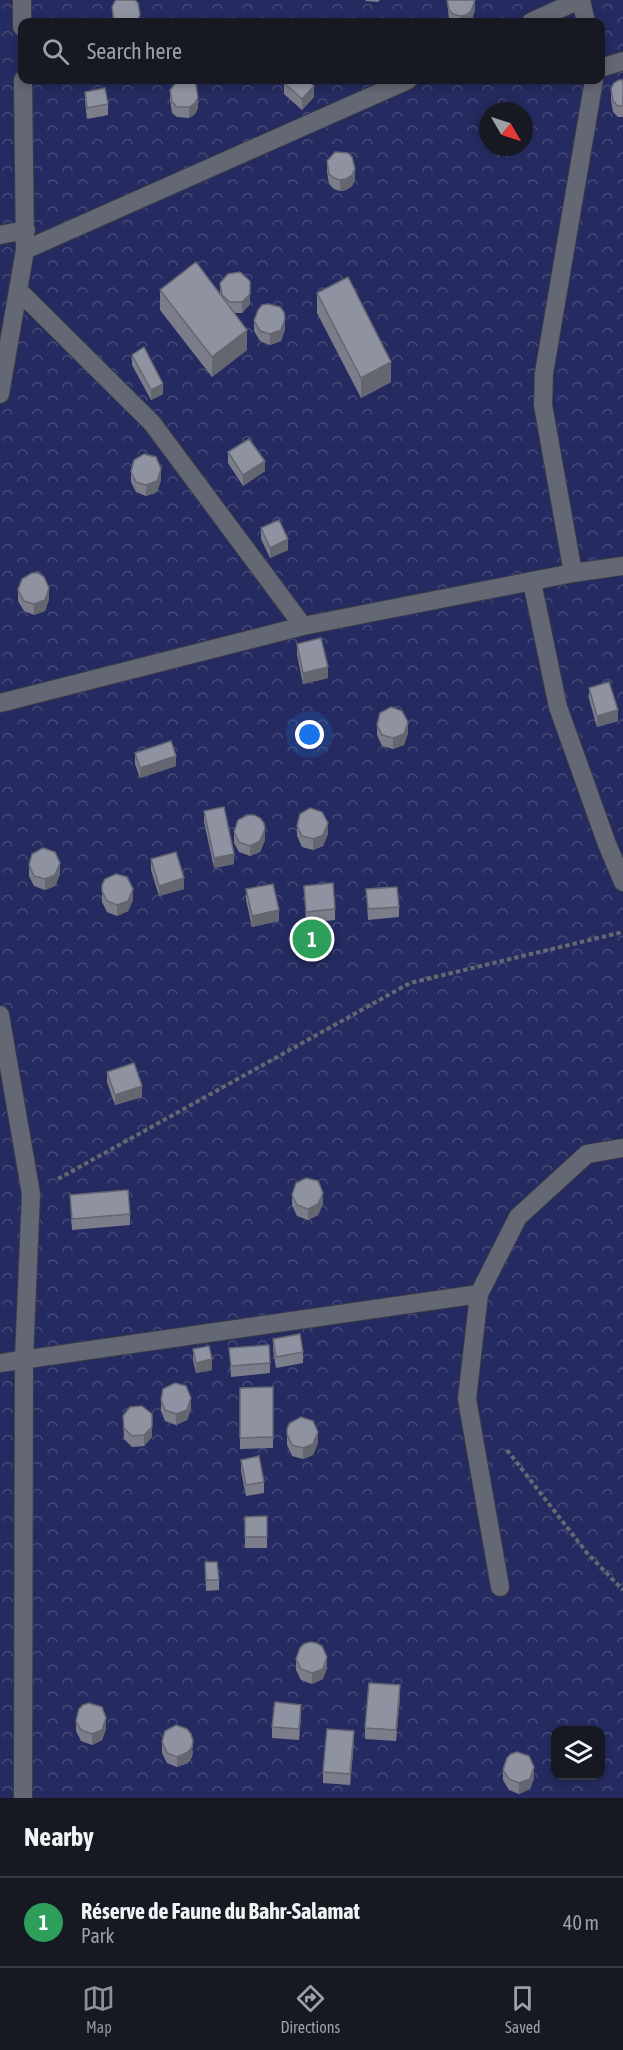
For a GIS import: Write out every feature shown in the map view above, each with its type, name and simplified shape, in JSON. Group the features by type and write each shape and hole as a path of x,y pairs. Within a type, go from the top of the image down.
{"street":[{"path":"22,0 22,18"},
{"path":"540,18 580,0 585,18"},
{"path":"605,66 623,61"},
{"path":"0,394 25,250 23,84"},
{"path":"25,250 399,84"},
{"path":"573,573 543,405 543,373 593,84"},
{"path":"0,235 26,230"},
{"path":"18,290 152,423 303,626"},
{"path":"0,703 303,626 573,573 623,566"},
{"path":"532,582 558,707 623,882"},
{"path":"0,1015 31,1194 24,1358 23,1798"},
{"path":"500,1587 467,1399 479,1294 518,1217 587,1154 623,1148"},
{"path":"0,1363 479,1294"}],"path":[{"path":"31,1194 410,983 623,932"},
{"path":"502,1444 587,1553 623,1590"}],"green space":[{"path":"0,0 623,0 623,1798 0,1798"}],"building":[{"path":"135,0 138,3 138,18 114,18 112,7 115,1"},
{"path":"447,0 475,0 471,11 460,16 449,10"},
{"path":"619,80 623,80 623,106 618,106 613,101 611,89"},
{"path":"175,84 195,84 198,98 189,107 177,107 172,102 170,90"},
{"path":"285,84 312,84 314,86 302,99"},
{"path":"105,88 108,104 87,108 85,92"},
{"path":"335,152 348,153 352,157 355,169 346,179 340,180 329,174 327,161"},
{"path":"196,262 247,330 212,357 160,290"},
{"path":"240,272 250,281 250,294 242,302 230,302 222,295 220,283 228,274"},
{"path":"348,277 391,362 361,378 317,293"},
{"path":"262,305 280,307 285,319 281,330 270,334 260,331 254,321"},
{"path":"144,347 163,384 151,390 132,355"},
{"path":"249,439 265,461 243,475 228,452"},
{"path":"144,454 156,457 161,469 157,481 146,485 136,482 131,472 134,460"},
{"path":"279,520 288,539 270,548 261,528"},
{"path":"32,573 38,573 44,577 49,588 45,600 34,604 24,601 18,590 22,579"},
{"path":"321,638 328,667 303,673 297,644"},
{"path":"609,682 618,710 597,716 589,688"},
{"path":"391,707 402,711 408,722 404,734 393,738 382,735 377,725 380,713"},
{"path":"171,741 176,756 140,768 135,753"},
{"path":"224,807 234,854 214,858 204,811"},
{"path":"310,808 322,812 328,823 323,835 313,839 302,836 297,826 300,814"},
{"path":"248,815 260,818 265,829 260,841 250,846 239,842 234,832 238,820"},
{"path":"43,848 55,852 60,863 55,875 45,879 34,876 29,865 32,854"},
{"path":"176,852 184,878 159,886 151,859"},
{"path":"116,874 127,877 133,889 128,901 117,905 107,901 102,891 105,879"},
{"path":"333,883 335,909 306,912 304,886"},
{"path":"273,884 279,910 252,916 246,889"},
{"path":"397,887 399,907 368,909 366,889"},
{"path":"134,1063 142,1086 115,1095 107,1072"},
{"path":"306,1178 318,1181 323,1193 318,1204 308,1209 297,1205 292,1195 296,1183"},
{"path":"128,1190 130,1214 72,1219 70,1195"},
{"path":"300,1334 303,1352 276,1357 273,1339"},
{"path":"269,1345 270,1363 231,1366 229,1348"},
{"path":"209,1346 212,1359 196,1363 193,1349"},
{"path":"175,1383 186,1386 191,1398 187,1410 176,1414 165,1410 161,1400 163,1389"},
{"path":"273,1387 273,1437 240,1438 240,1388"},
{"path":"142,1406 152,1414 152,1427 144,1435 132,1436 124,1428 123,1416 130,1407"},
{"path":"301,1417 313,1421 318,1432 313,1444 303,1448 292,1445 287,1434 290,1423"},
{"path":"259,1456 264,1482 246,1485 241,1460"},
{"path":"267,1516 267,1537 245,1537 245,1517"},
{"path":"205,1562 217,1562 219,1580 206,1580"},
{"path":"310,1642 322,1646 327,1657 323,1669 312,1673 301,1669 296,1659 300,1648"},
{"path":"369,1683 400,1685 396,1730 365,1728"},
{"path":"275,1702 301,1705 299,1729 272,1727"},
{"path":"89,1703 102,1707 106,1718 102,1730 92,1734 81,1730 76,1721 79,1709"},
{"path":"176,1725 187,1729 193,1741 188,1752 177,1757 167,1753 162,1742 165,1731"},
{"path":"327,1729 354,1731 350,1774 323,1772"},
{"path":"517,1752 529,1756 534,1767 530,1779 519,1783 509,1779 503,1770 507,1758"}],"place":[{"name":"Réserve de Faune du Bahr-Salamat","path":"312,939"}]}
